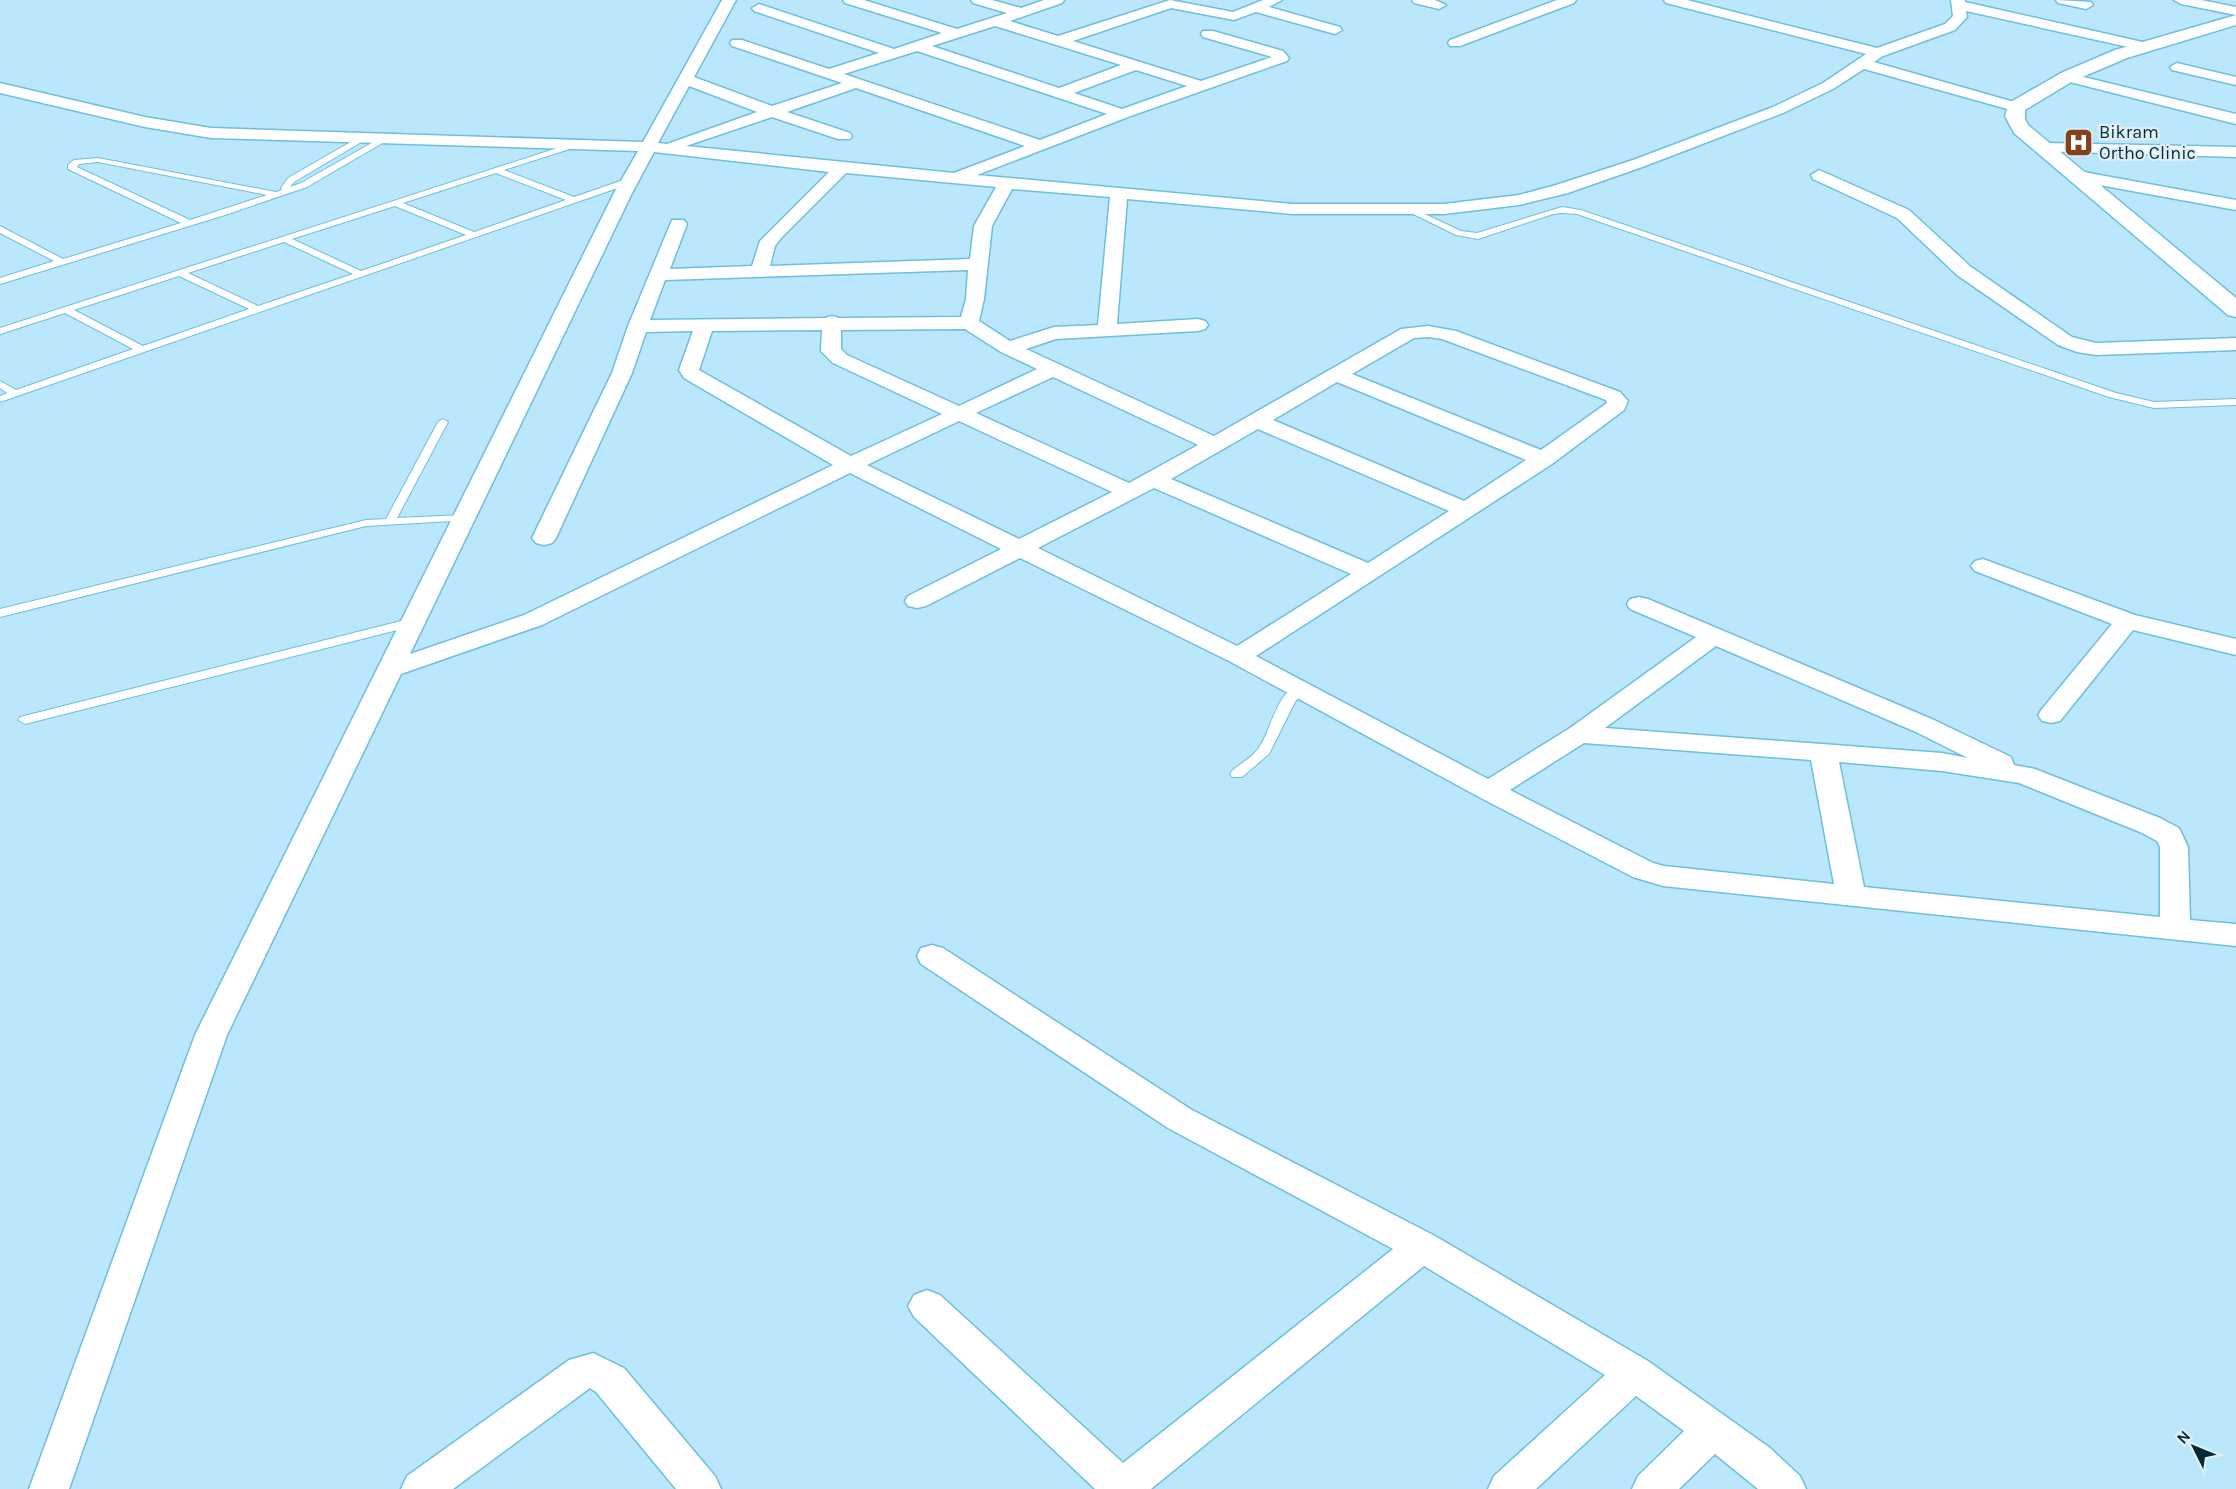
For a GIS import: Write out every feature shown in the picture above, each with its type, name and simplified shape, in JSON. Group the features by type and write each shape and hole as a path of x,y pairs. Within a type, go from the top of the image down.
{"main road":[{"path":"2232,302 2015,122 2016,107 2067,77 2142,46 2236,20"}],"street":[{"path":"49,1489 211,1035 630,181 657,148 687,80 729,0"},
{"path":"850,0 955,33"},
{"path":"978,0 1021,13"},
{"path":"829,74 1057,0"},
{"path":"1058,41 1170,4 1229,16 1240,15 1275,0"},
{"path":"1419,0 1439,5"},
{"path":"1533,0 1554,6"},
{"path":"1455,43 1569,0"},
{"path":"1671,0 1878,53"},
{"path":"2063,0 2086,5"},
{"path":"2181,0 2236,11"},
{"path":"0,88 145,122 192,130 255,136 387,138 657,148 1119,195 1293,208 1409,210 1489,205 1562,189 1639,163 1778,110 1828,86 1878,53 1950,27 1960,16 1959,3 2142,46"},
{"path":"759,8 893,53"},
{"path":"1256,8 1335,30"},
{"path":"995,21 1201,86"},
{"path":"956,178 1122,114 1282,58 1278,54 1208,34"},
{"path":"737,43 1039,145"},
{"path":"918,46 1122,114"},
{"path":"1861,63 2016,107"},
{"path":"1060,93 1136,65"},
{"path":"2177,67 2236,81"},
{"path":"2067,77 2236,119"},
{"path":"687,80 844,136"},
{"path":"657,148 857,84"},
{"path":"2045,148 2236,152"},
{"path":"760,271 766,245 774,234 842,168"},
{"path":"1819,175 1903,214 1964,271 2075,346 2096,350 2236,344"},
{"path":"2078,176 2236,205"},
{"path":"969,323 975,299 983,226 1007,183"},
{"path":"1107,330 1119,195"},
{"path":"544,538 622,373 678,224"},
{"path":"659,274 978,264"},
{"path":"638,326 832,322 969,323 1008,348 1215,446"},
{"path":"832,322 831,351 840,359 1130,492"},
{"path":"705,324 689,370 691,374 850,465 1238,656 1489,791 1643,870 1663,876 2236,935"},
{"path":"1008,348 1054,333 1198,325"},
{"path":"917,601 1215,446 1408,333 1432,331 1613,396 1618,401 1617,406 1544,459 1238,656"},
{"path":"390,669 533,620 959,412 1053,369"},
{"path":"1337,375 1544,459"},
{"path":"1257,421 1466,510"},
{"path":"1153,479 1370,573"},
{"path":"1983,566 2127,621 2236,646"},
{"path":"1639,604 1925,726 2025,775 2150,825 2169,836 2174,847 2175,930"},
{"path":"2051,715 2127,621"},
{"path":"1489,791 1579,734 1714,636"},
{"path":"1579,734 1942,762 2025,775"},
{"path":"1823,753 1851,896"},
{"path":"932,956 1180,1119 1422,1247 1634,1373 1756,1461 1786,1489"},
{"path":"927,1306 1122,1488 1422,1247"},
{"path":"421,1489 583,1372 593,1370 610,1380 701,1489"},
{"path":"1508,1489 1634,1373"},
{"path":"1652,1489 1713,1430"}],"lane":[{"path":"280,192 291,180 363,138"},
{"path":"0,282 189,224 318,178 387,138"},
{"path":"0,331 576,144"},
{"path":"189,224 71,167 77,162 98,160 280,192"},
{"path":"496,170 574,200"},
{"path":"0,399 630,181"},
{"path":"396,203 474,235"},
{"path":"1409,210 1459,233 1478,236 1551,212 1562,210 1578,212 2113,395 2154,405 2236,402"},
{"path":"0,229 62,262"},
{"path":"285,238 361,274"},
{"path":"180,273 258,310"},
{"path":"67,310 142,350"},
{"path":"0,384 16,394"},
{"path":"390,520 443,422"},
{"path":"0,613 366,523 465,518"},
{"path":"26,720 413,622"},
{"path":"1238,774 1264,751 1289,700 1300,689"}],"place":[{"name":"Bikram Ortho Clinic","path":"2078,142"}]}
